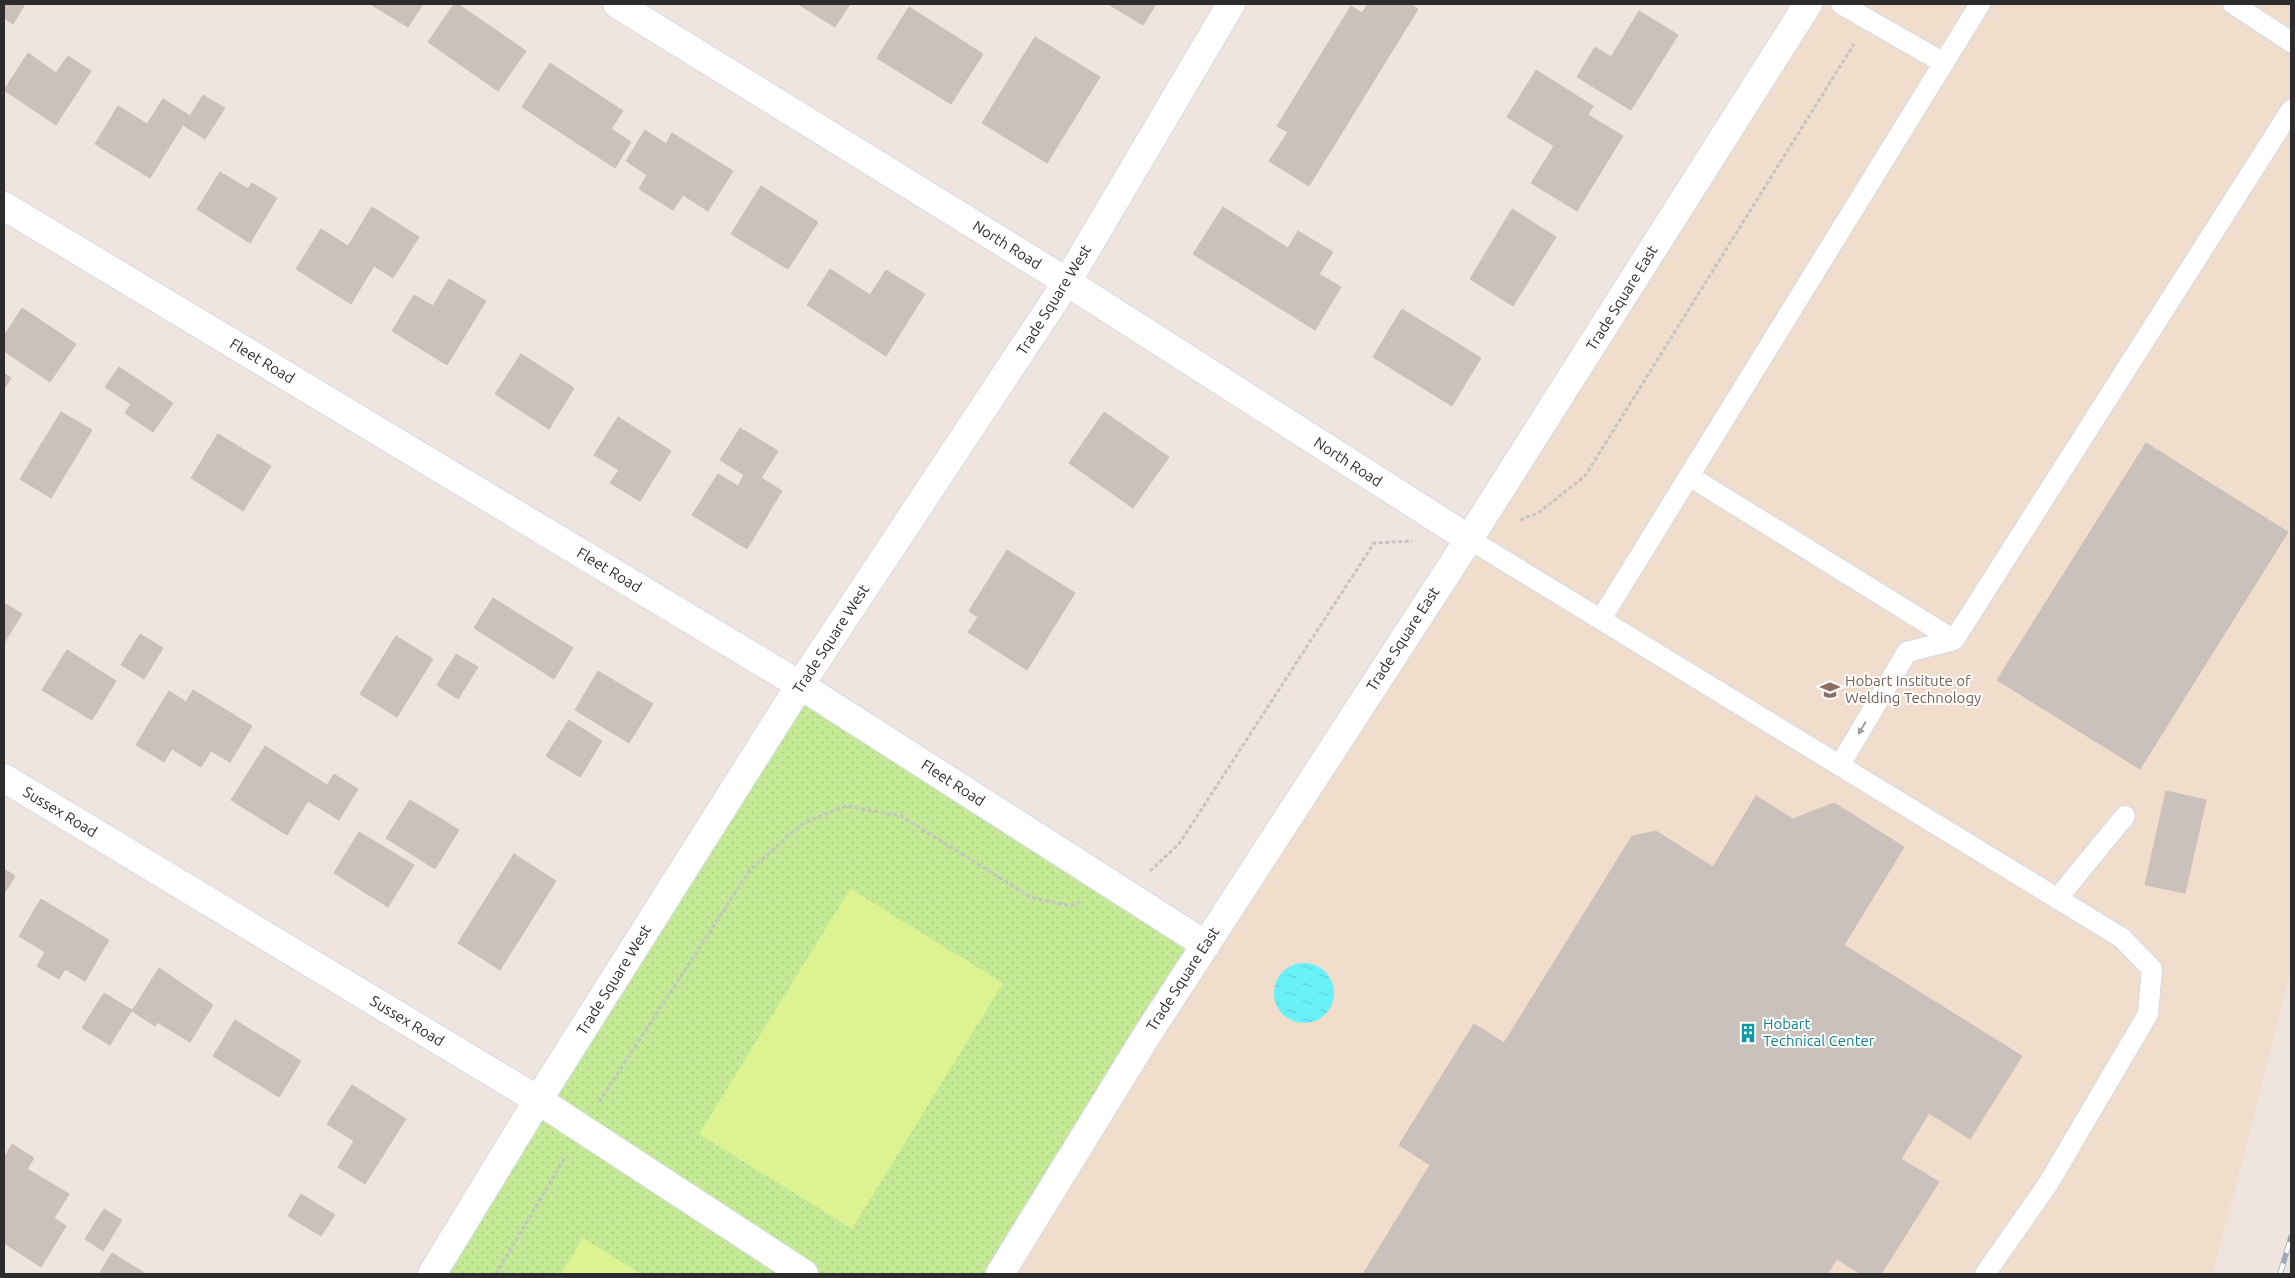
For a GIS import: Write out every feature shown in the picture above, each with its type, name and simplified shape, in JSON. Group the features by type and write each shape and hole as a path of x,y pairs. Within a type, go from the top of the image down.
{"street":[{"name":"North Road","path":"617,4 1067,282 1469,539"},
{"name":"Trade Square West","path":"432,1274 538,1100 800,685 1067,282 1231,4"},
{"name":"Trade Square East","path":"1000,1274 1147,1035 1270,842 1469,539 1808,4"},
{"name":"Fleet Road","path":"4,206 800,685 1206,945"},
{"name":"Sussex Road","path":"4,778 538,1100 804,1274"}],"lane":[{"path":"1841,4 1944,63"},
{"path":"1601,619 1980,4"},
{"path":"2232,4 2291,42"},
{"path":"1840,765 1907,652 1954,640 2291,110"},
{"path":"1689,476 1954,640"},
{"path":"1469,539 2122,938 2152,969 2148,1014 2048,1184 1985,1274"},
{"path":"2057,898 2125,816"}],"path":[{"path":"496,1274 582,1129 750,870 803,822 846,806 901,816 1032,898 1071,906 1116,887 1149,872 1179,844 1374,543 1469,539 1538,513 1585,476 1870,19"}],"shaded area":[{"name":"Hobart Institute of Welding Technology","path":"1808,4 2291,4 2291,970 2213,1274 1000,1274"}],"green space":[{"path":"800,685 1206,945 1000,1274 432,1274"},
{"path":"850,889 1003,983 852,1229 699,1134"},
{"path":"583,1238 641,1274 561,1274"}],"water":[{"path":"1304,963 1321,968 1329,976 1334,993 1329,1010 1321,1018 1304,1023 1287,1018 1279,1010 1274,993 1279,976 1287,968"}],"building":[{"path":"4,4 25,4 13,24 4,18"},
{"path":"370,4 423,4 408,27"},
{"path":"454,4 458,4 526,51 498,91 428,42"},
{"path":"798,4 850,4 835,27"},
{"path":"1108,4 1156,4 1143,25"},
{"path":"1368,4 1410,4 1418,9 1309,186 1269,161 1288,132 1277,126 1351,6 1362,13"},
{"path":"909,7 983,54 951,104 877,58"},
{"path":"1639,11 1678,35 1631,110 1577,77 1595,47 1611,57"},
{"path":"1035,37 1100,77 1047,163 982,123"},
{"path":"28,53 56,73 68,56 91,71 56,125 4,90"},
{"path":"550,63 623,111 611,129 631,142 615,168 522,107"},
{"path":"1536,70 1593,106 1588,115 1623,136 1577,211 1531,183 1554,146 1507,117"},
{"path":"203,95 225,108 205,139 183,125 150,178 95,144 118,106 147,124 163,99 190,116"},
{"path":"645,130 666,144 672,133 733,171 708,211 683,195 673,210 639,189 647,175 626,161"},
{"path":"220,172 248,189 252,183 277,198 250,243 197,209"},
{"path":"761,186 818,222 788,269 731,234"},
{"path":"372,207 419,237 393,278 374,266 351,304 296,269 321,229 348,246"},
{"path":"1223,207 1288,248 1298,231 1333,252 1319,274 1341,287 1315,330 1193,254"},
{"path":"1512,209 1556,237 1513,306 1470,279"},
{"path":"830,269 870,295 886,270 925,294 886,356 807,305"},
{"path":"449,279 486,301 447,365 392,331 414,295 433,306"},
{"path":"22,308 76,344 50,382 4,351 4,336"},
{"path":"1402,309 1481,358 1452,406 1373,357"},
{"path":"521,354 574,388 549,429 495,394"},
{"path":"119,367 173,403 153,432 125,413 131,404 105,387"},
{"path":"4,373 11,378 4,389"},
{"path":"61,412 92,430 51,498 20,479"},
{"path":"1104,412 1169,457 1133,508 1069,463"},
{"path":"618,417 671,451 640,501 610,483 619,470 594,455"},
{"path":"740,428 778,451 761,478 782,491 747,549 692,515 718,474 738,486 744,475 720,460"},
{"path":"218,434 271,466 243,511 191,478"},
{"path":"2146,443 2288,532 2140,769 1997,680"},
{"path":"1007,550 1075,593 1027,670 968,632 978,617 969,611"},
{"path":"493,598 573,648 554,679 474,628"},
{"path":"4,603 22,614 4,643"},
{"path":"140,634 163,648 144,679 121,665"},
{"path":"396,636 433,659 397,717 360,694"},
{"path":"67,650 116,681 92,720 42,690"},
{"path":"456,654 478,667 458,699 437,685"},
{"path":"598,671 653,704 629,743 575,710"},
{"path":"193,690 252,726 230,762 211,751 201,767 172,749 164,762 136,745 169,691 186,702"},
{"path":"569,720 602,741 580,777 546,756"},
{"path":"265,746 327,785 334,774 358,789 339,820 308,801 287,835 231,800"},
{"path":"2166,791 2206,800 2185,893 2145,885"},
{"name":"Hobart Technical Center","path":"1756,796 1793,819 1834,803 1904,847 1844,945 2022,1056 1970,1139 1929,1113 1901,1159 1939,1182 1881,1274 1861,1274 1837,1259 1827,1274 1363,1274 1430,1165 1399,1145 1474,1024 1504,1043 1632,836 1656,831 1713,867"},
{"path":"410,800 459,830 435,869 386,838"},
{"path":"359,832 414,865 388,907 334,873"},
{"path":"514,854 556,881 500,970 458,943"},
{"path":"4,869 15,876 4,894"},
{"path":"41,899 109,940 85,981 65,969 59,979 37,966 45,952 19,936"},
{"path":"159,968 213,1005 190,1042 157,1022 155,1026 132,1011"},
{"path":"104,993 132,1010 110,1045 82,1028"},
{"path":"235,1020 301,1061 279,1097 213,1056"},
{"path":"352,1085 406,1119 365,1184 338,1167 354,1141 327,1124"},
{"path":"12,1144 34,1158 27,1169 69,1194 54,1218 66,1226 41,1267 4,1243 4,1158"},
{"path":"301,1194 335,1215 321,1236 288,1216"},
{"path":"104,1209 122,1220 103,1251 85,1239"},
{"path":"112,1253 146,1274 99,1274"}],"railway":[{"path":"2280,1274 2291,1237"}],"place":[{"name":"Hobart Institute of Welding Technology","path":"1830,690"},
{"name":"Hobart Technical Center","path":"1748,1033"}]}
